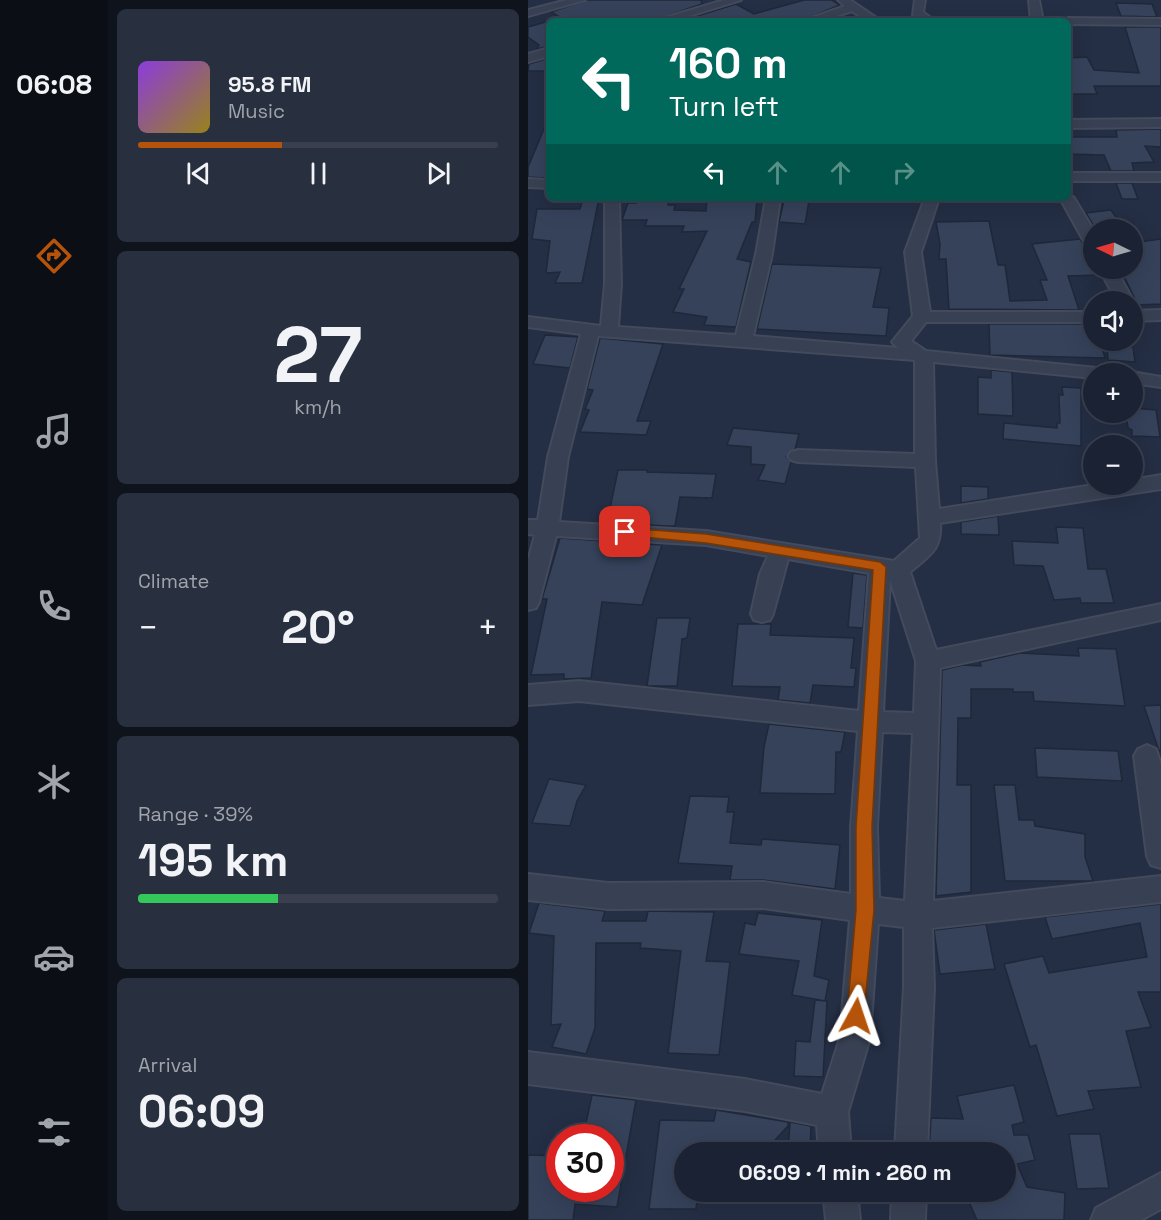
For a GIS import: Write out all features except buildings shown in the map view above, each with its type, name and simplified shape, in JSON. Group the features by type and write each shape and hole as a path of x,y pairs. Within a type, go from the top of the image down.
{"street":[{"path":"528,13 580,0"},
{"path":"671,18 736,0"},
{"path":"843,0 870,18"},
{"path":"920,0 917,13 924,18"},
{"path":"1034,0 1037,18"},
{"path":"819,18 854,7"},
{"path":"1071,21 1161,22"},
{"path":"528,58 546,53"},
{"path":"1071,124 1161,123"},
{"path":"1071,177 1161,177"},
{"path":"528,183 546,184"},
{"path":"528,602 538,528 558,457 600,331 612,310 612,201"},
{"path":"744,339 764,254 773,201"},
{"path":"924,357 901,342 921,317 922,303 916,283 913,254 931,201"},
{"path":"1069,201 1083,226"},
{"path":"1143,313 1161,315"},
{"path":"921,317 1083,317"},
{"path":"528,322 600,331 744,339 1083,372"},
{"path":"538,528 706,538 780,552 889,568 923,550 931,539 925,461 924,357"},
{"path":"1143,381 1159,387"},
{"path":"798,456 925,461"},
{"path":"931,517 1161,482"},
{"path":"762,614 771,574 780,552"},
{"path":"889,568 928,661 918,916 919,987 911,1142"},
{"path":"834,1142 832,1112 855,1038 865,910 864,827 889,568"},
{"path":"928,661 1040,635 1161,612"},
{"path":"528,695 579,692 873,722 926,723"},
{"path":"1147,756 1161,856"},
{"path":"528,887 608,896 764,895 918,916 1161,889"},
{"path":"528,1068 745,1095 832,1112"},
{"path":"1108,1220 1161,1190"},
{"path":"841,1202 843,1220"},
{"path":"908,1220 909,1202"}],"route":[{"path":"625,532 706,538 737,545 880,567 873,722 864,827 865,910 856,1016"}]}
